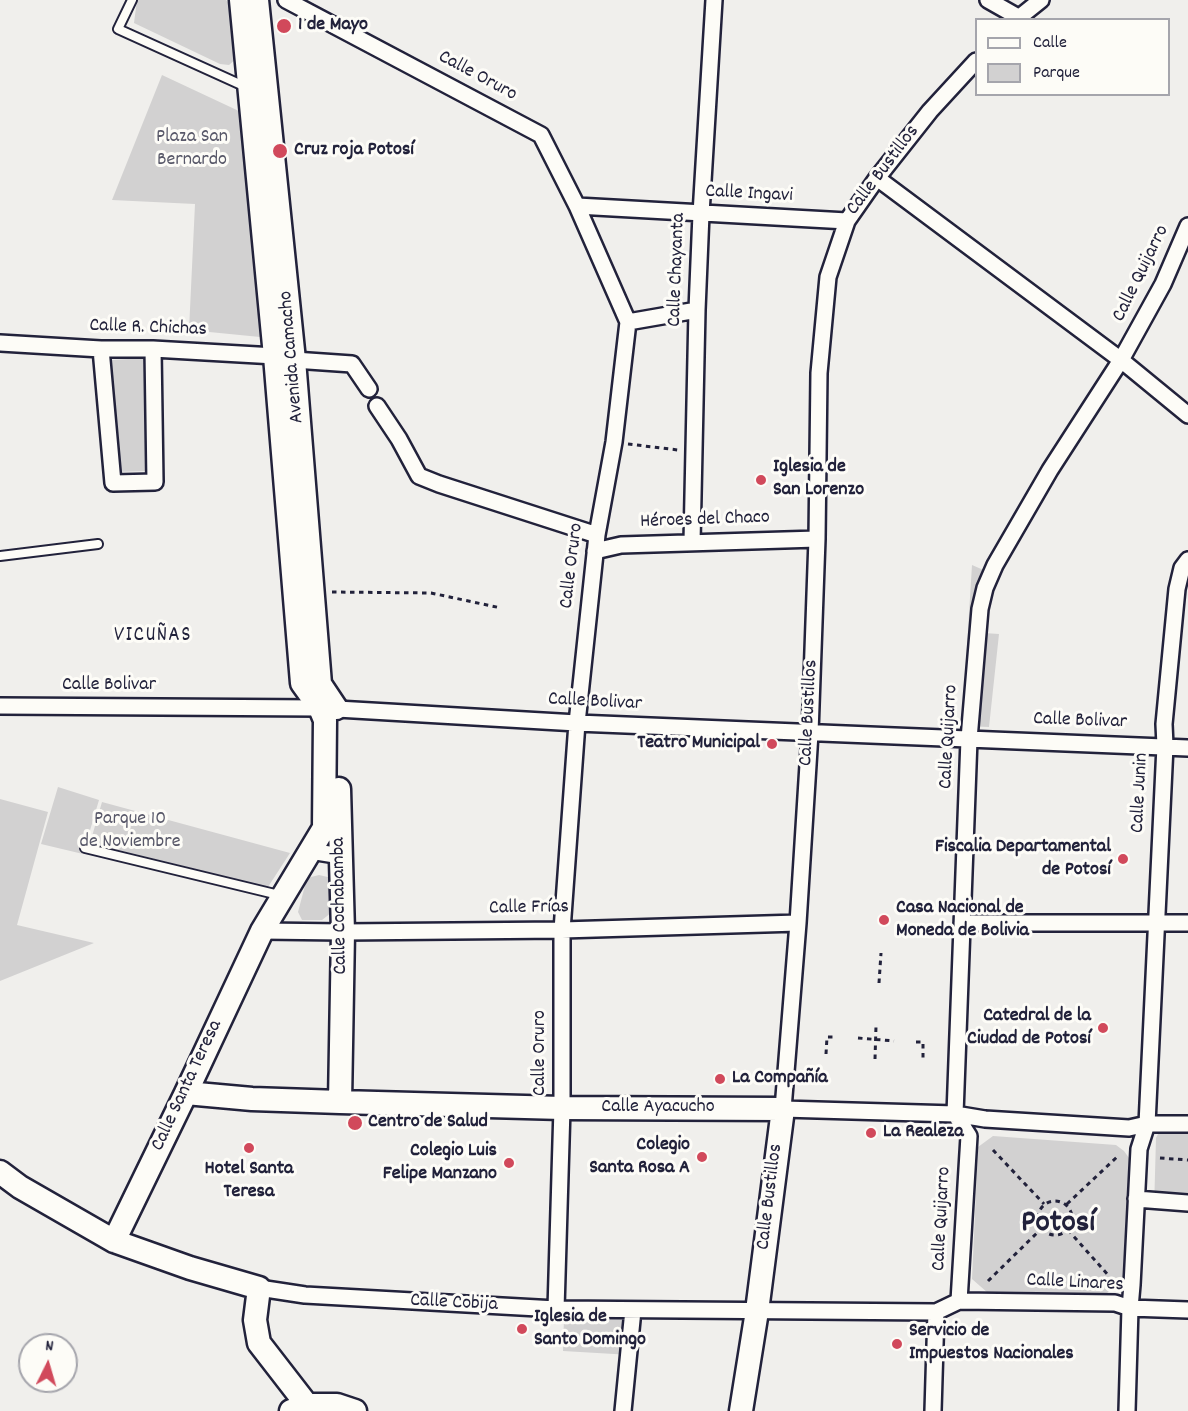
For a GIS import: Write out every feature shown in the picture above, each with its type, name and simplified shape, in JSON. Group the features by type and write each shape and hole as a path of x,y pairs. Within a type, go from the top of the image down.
{"main road":[{"name":"Avenida Camacho","path":"252,1 250,89 313,591 320,684 328,708"},
{"name":"Avenida Camacho","path":"252,1 284,358 302,683 328,708"},
{"name":"Calle Cochabamba","path":"262,931 324,828 325,720 328,708"},
{"name":"Calle Cochabamba","path":"328,708 341,856 344,932 340,1102"},
{"name":"Calle Santa Teresa","path":"114,1241 262,931"},
{"name":"Calle Ayacucho","path":"186,1093 252,1099 562,1108 783,1109"},
{"name":"Calle Bustillos","path":"741,1411 757,1311 783,1109"},
{"name":"Calle Cobija","path":"0,1172 20,1187 114,1241 190,1268 259,1288"},
{"path":"259,1288 255,1320 259,1343 299,1408 337,1405 355,1411"}],"street":[{"path":"252,1 288,0"},
{"name":"Calle Oruro","path":"288,0 542,135 577,206 628,322 614,442 596,543 577,723 562,930 562,1108 556,1310"},
{"name":"Calle Chayanta","path":"692,542 697,310 714,0"},
{"path":"988,0 1017,18 1041,0"},
{"name":"Calle Bustillos","path":"783,1109 810,733 818,539 820,361 828,277 847,221 877,178 930,111 975,62"},
{"path":"877,178 1121,360 1188,415"},
{"name":"Calle Ingavi","path":"577,206 847,221"},
{"name":"Calle Quijarro","path":"960,1301 969,1136 955,1114 969,739 980,609 985,588 995,566 1050,470 1121,360 1163,284 1188,226"},
{"path":"628,322 697,310"},
{"name":"Calle R. Chichas","path":"0,343 101,349 153,349 352,364 369,389"},
{"path":"101,349 114,483 155,482 153,349"},
{"path":"377,406 399,439 418,476 596,543"},
{"name":"Héroes del Chaco","path":"596,543 621,545 818,539"},
{"name":"Calle Junin","path":"1147,1124 1165,746 1164,724 1177,589 1182,568 1188,560"},
{"name":"Calle Bolivar","path":"0,706 328,708 577,723 1188,748"},
{"path":"310,851 341,856"},
{"name":"Calle Frías","path":"262,931 562,930 798,923"},
{"path":"962,923 1188,923"},
{"name":"Calle Ayacucho","path":"783,1109 955,1114 985,1119 1129,1128 1147,1124 1188,1124"},
{"path":"1127,1411 1139,1149 1147,1124"},
{"path":"1136,1199 1188,1203"},
{"name":"Calle Cobija","path":"259,1288 305,1295 556,1310 936,1312"},
{"path":"933,1411 936,1312 960,1301"},
{"name":"Calle Linares","path":"960,1301 1115,1303 1130,1308 1188,1310"},
{"path":"623,1411 633,1310"}],"lane":[{"path":"132,0 118,29 250,89"},
{"path":"0,555 98,544"},
{"path":"85,848 283,896"}],"path":[{"path":"614,442 693,452"},
{"path":"313,591 431,593 501,608"},
{"path":"879,982 880,953"},
{"path":"875,1059 876,1026"},
{"path":"826,1054 827,1037 836,1037"},
{"path":"858,1038 894,1041"},
{"path":"916,1042 923,1042 923,1060"},
{"path":"993,1150 1044,1204"},
{"path":"1067,1205 1118,1156"},
{"path":"1160,1158 1188,1160"},
{"path":"1053,1201 1067,1205 1072,1214 1068,1230 1054,1235 1041,1228 1038,1216 1044,1204 1053,1201"},
{"path":"988,1281 1041,1228"},
{"path":"1068,1230 1109,1276"}],"green space":[{"path":"137,0 226,0 231,6 237,58 229,65 220,64 134,23"},
{"name":"Plaza San Bernardo","path":"162,75 241,112 266,330 260,337 189,330 195,204 112,200"},
{"path":"145,358 148,471 117,472 111,360"},
{"path":"972,565 995,575 985,610 984,633 999,634 989,727 962,726"},
{"path":"58,787 99,800 83,854 41,844"},
{"path":"0,799 48,812 17,925 94,943 0,981"},
{"name":"Parque 10 de Noviembre","path":"102,802 290,853 268,887 90,843"},
{"path":"319,875 332,878 336,909 322,920 302,920 298,912 307,878"},
{"path":"1161,1128 1188,1129 1188,1212 1154,1210 1156,1138"},
{"path":"993,1136 1116,1145 1124,1151 1129,1158 1123,1278 1107,1293 988,1293 972,1279 978,1147"},
{"path":"634,1317 631,1355 563,1351 564,1319"}],"place":[{"name":"1 de Mayo","path":"284,26"},
{"name":"Cruz roja Potosí","path":"280,151"},
{"name":"Iglesia de San Lorenzo","path":"761,480"},
{"name":"Teatro Municipal","path":"772,744"},
{"name":"Fiscalia Departamental de Potosí","path":"1123,859"},
{"name":"Casa Nacional de Moneda de Bolivia","path":"884,920"},
{"name":"Catedral de la Ciudad de Potosí","path":"1103,1028"},
{"name":"La Compañía","path":"720,1079"},
{"name":"Centro de Salud","path":"355,1123"},
{"name":"La Realeza","path":"871,1133"},
{"name":"Hotel Santa Teresa","path":"249,1148"},
{"name":"Colegio Santa Rosa A","path":"702,1157"},
{"name":"Colegio Luis Felipe Manzano","path":"509,1163"},
{"name":"Iglesia de Santo Domingo","path":"522,1329"},
{"name":"Servicio de Impuestos Nacionales","path":"897,1344"}],"district":[{"name":"VICUÑAS","path":"153,637"},
{"name":"Potosí","path":"1058,1226"}]}
